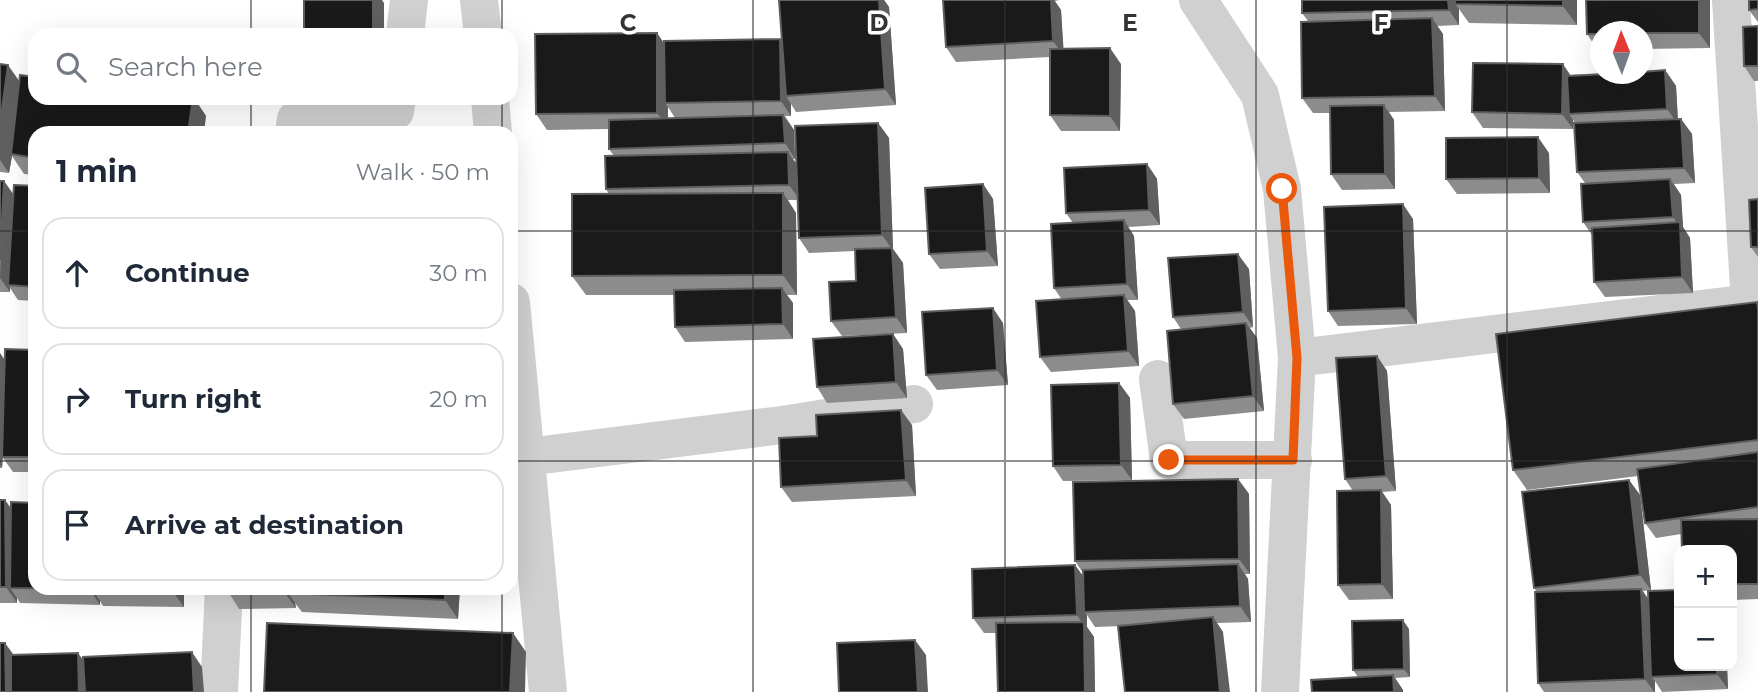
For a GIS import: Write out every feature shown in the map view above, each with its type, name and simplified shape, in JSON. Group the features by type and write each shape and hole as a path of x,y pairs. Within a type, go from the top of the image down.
{"street":[{"path":"406,28 409,0"},
{"path":"479,0 482,28"},
{"path":"1199,0 1260,96 1282,189 1297,358 1280,692"},
{"path":"1297,358 1754,302 1731,0"},
{"path":"295,126 296,119 395,111 396,105"},
{"path":"490,105 492,126"},
{"path":"1158,379 1169,460 1293,460"},
{"path":"519,457 782,425 914,404"},
{"path":"518,438 548,692"},
{"path":"219,692 224,595"}],"building":[{"path":"304,0 373,0 373,28 304,28"},
{"path":"779,0 879,0 885,89 786,96"},
{"path":"943,0 1051,0 1053,41 946,47"},
{"path":"1302,0 1448,0 1449,10 1302,13"},
{"path":"1455,0 1563,0 1563,6 1455,4"},
{"path":"1586,0 1699,0 1699,33 1653,33 1653,21 1590,21 1590,34 1587,34"},
{"path":"1749,0 1758,0 1758,9 1749,10"},
{"path":"1432,18 1435,96 1302,98 1301,22"},
{"path":"1758,26 1758,66 1744,66 1743,27"},
{"path":"657,33 657,113 536,114 535,34"},
{"path":"780,39 781,101 665,103 664,41"},
{"path":"1110,48 1110,116 1050,115 1050,49"},
{"path":"1473,63 1563,64 1562,114 1472,112"},
{"path":"0,64 8,65 0,124"},
{"path":"1665,70 1667,109 1569,114 1567,76 1590,75 1590,84 1653,84 1653,71"},
{"path":"20,75 28,76 28,105 192,105 189,126 28,126 28,157 11,154"},
{"path":"1384,105 1385,174 1331,174 1330,106"},
{"path":"783,115 785,143 609,149 609,120"},
{"path":"1681,119 1684,168 1577,172 1574,123"},
{"path":"878,123 882,235 799,238 795,126"},
{"path":"1538,137 1539,178 1446,179 1446,138"},
{"path":"788,152 789,185 606,189 605,156"},
{"path":"1147,164 1149,210 1066,213 1064,168"},
{"path":"1670,179 1673,217 1583,222 1581,184"},
{"path":"0,181 4,181 0,260"},
{"path":"983,184 987,251 929,254 925,188"},
{"path":"14,185 28,186 28,286 8,285"},
{"path":"783,193 783,275 572,276 572,194"},
{"path":"1758,199 1758,247 1751,247 1749,200"},
{"path":"1403,204 1406,308 1328,311 1324,207"},
{"path":"1124,220 1127,284 1054,288 1051,224"},
{"path":"1680,222 1682,277 1594,282 1592,228"},
{"path":"892,248 896,317 831,321 829,282 856,281 855,249"},
{"path":"1238,254 1243,312 1173,317 1168,258"},
{"path":"782,288 783,324 675,327 674,290"},
{"path":"1124,295 1128,351 1040,357 1036,301"},
{"path":"1757,302 1758,440 1513,470 1496,334"},
{"path":"993,308 997,370 926,375 922,312"},
{"path":"1246,323 1253,396 1173,404 1167,331"},
{"path":"893,334 896,382 817,387 813,339"},
{"path":"5,349 28,350 28,457 2,457"},
{"path":"1377,356 1386,476 1345,479 1336,358"},
{"path":"1119,383 1121,465 1053,466 1051,385"},
{"path":"901,410 906,480 781,487 779,438 817,436 816,415"},
{"path":"1758,452 1758,507 1645,523 1637,469"},
{"path":"1238,479 1239,559 1075,561 1073,482"},
{"path":"1629,480 1640,575 1534,588 1522,492"},
{"path":"1381,490 1382,584 1338,585 1337,491"},
{"path":"0,500 5,500 6,587 0,587"},
{"path":"11,502 28,503 28,588 10,588"},
{"path":"1758,519 1758,584 1737,584 1737,545 1682,545 1681,520"},
{"path":"1238,564 1240,606 1084,612 1083,570"},
{"path":"1075,565 1077,615 973,618 972,569"},
{"path":"1641,589 1645,679 1538,683 1535,592"},
{"path":"1674,590 1674,671 1717,671 1717,674 1651,677 1648,591"},
{"path":"333,595 445,595 445,600"},
{"path":"1213,617 1220,692 1125,692 1118,626"},
{"path":"1403,620 1404,669 1353,670 1352,621"},
{"path":"1084,622 1085,692 998,692 996,623"},
{"path":"267,623 513,633 510,692 264,692"},
{"path":"915,640 918,692 839,692 837,643"},
{"path":"0,643 5,643 6,692 0,692"},
{"path":"192,652 194,692 85,692 83,657"},
{"path":"78,653 79,692 11,692 11,655"},
{"path":"1393,675 1394,692 1312,692 1311,680"}],"route":[{"path":"1169,460 1293,460 1297,358 1282,189"}]}
